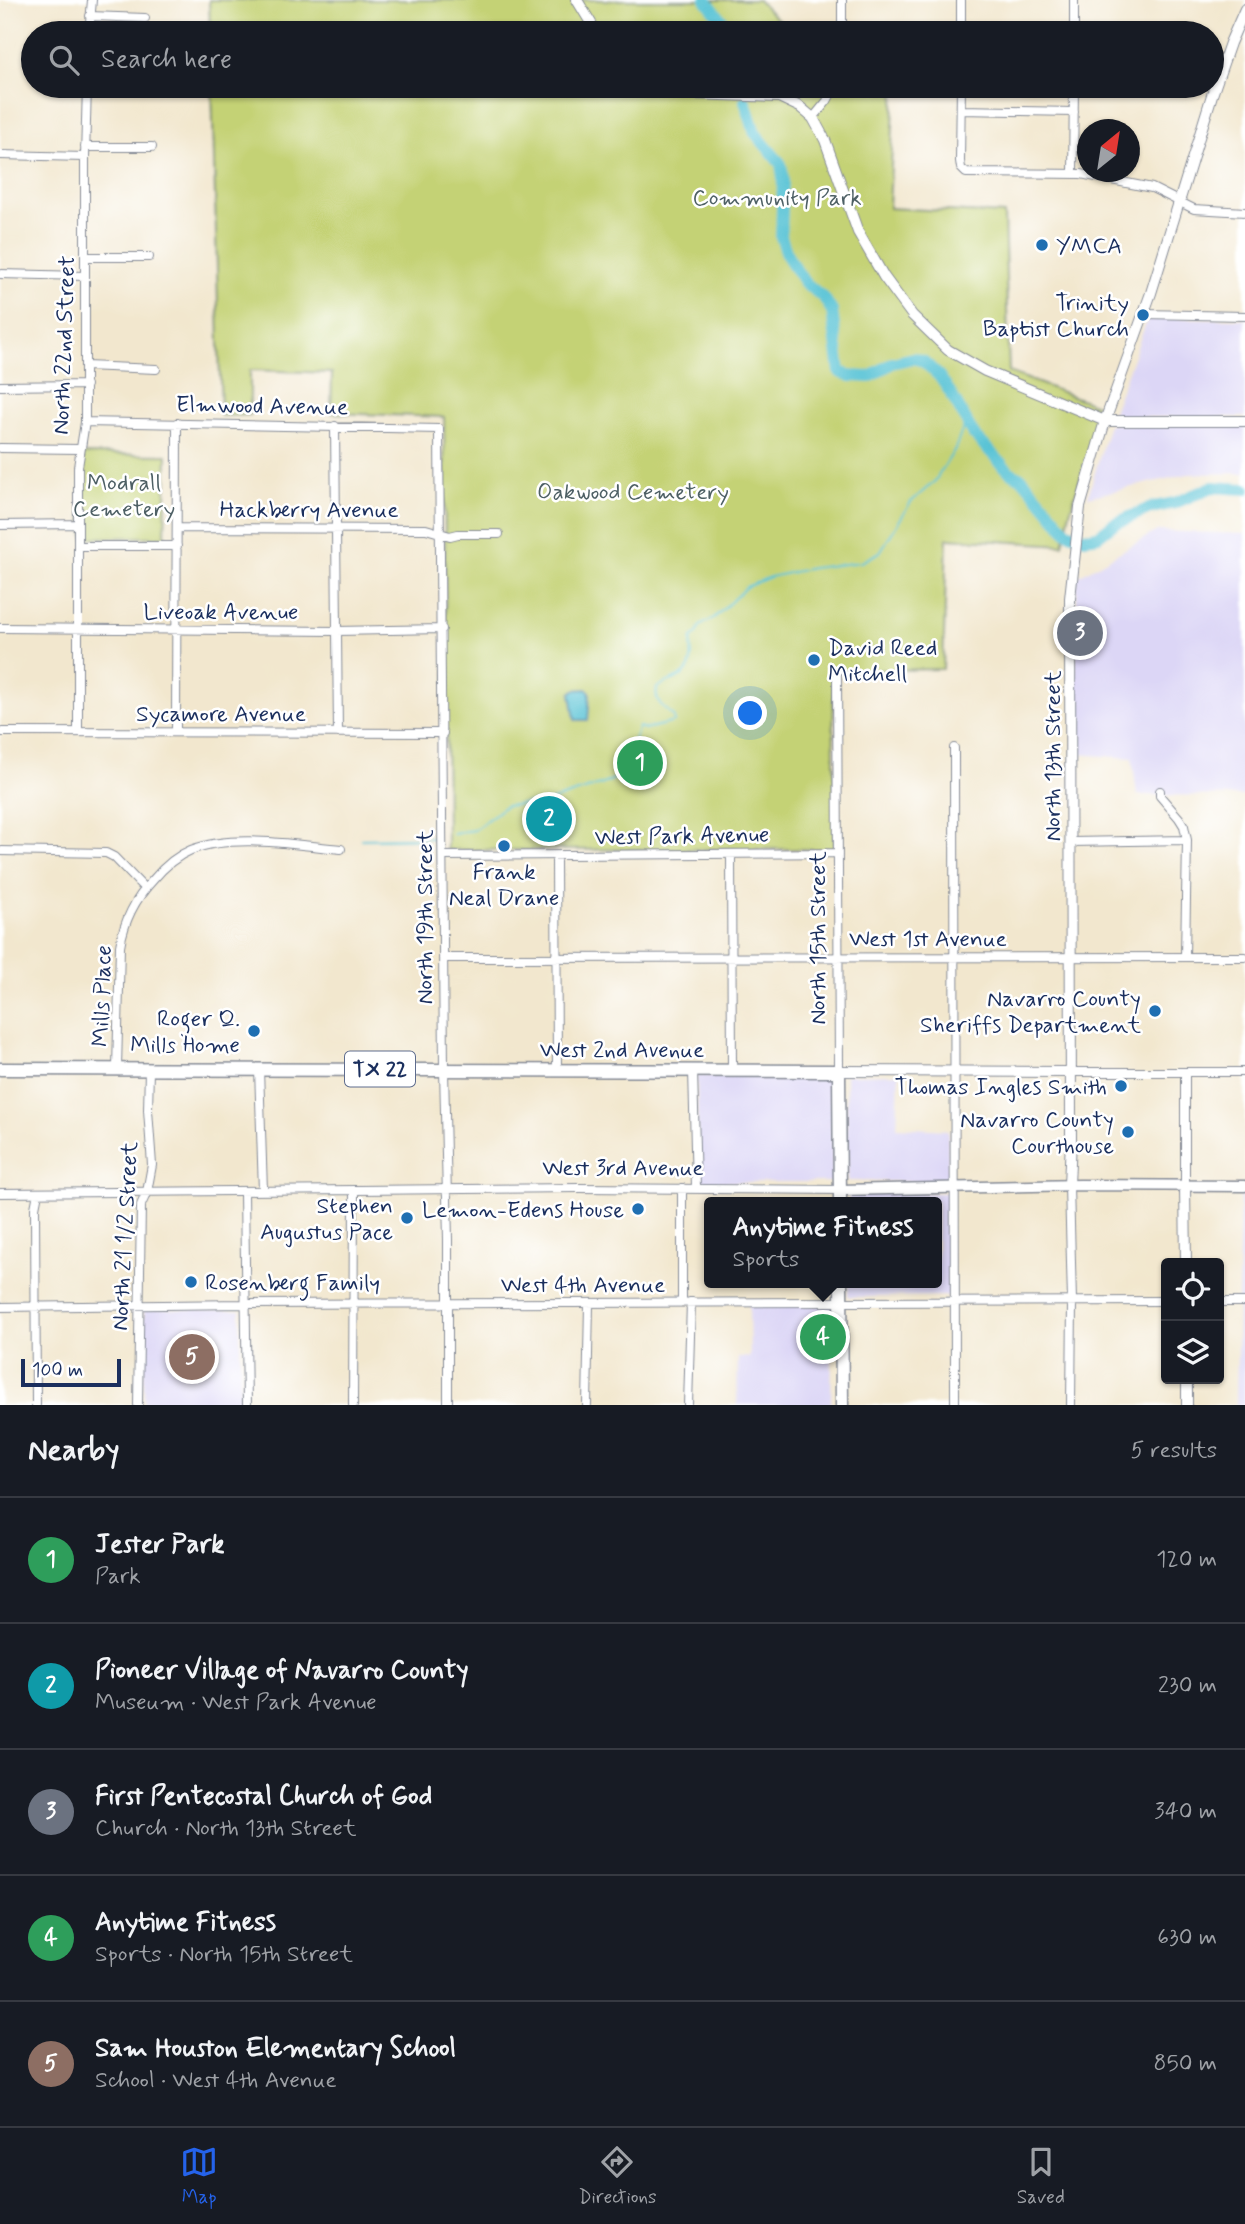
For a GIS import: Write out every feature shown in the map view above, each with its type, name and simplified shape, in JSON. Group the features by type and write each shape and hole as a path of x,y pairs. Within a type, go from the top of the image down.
{"main road":[{"name":"West 2nd Avenue","path":"0,1069 839,1070"},
{"name":"North 15th Street","path":"839,1070 840,1196"},
{"name":"West 3rd Avenue","path":"840,1196 955,1187 1245,1186"},
{"path":"841,1288 842,1405"}],"street":[{"path":"90,21 92,0"},
{"path":"577,0 590,21"},
{"path":"842,0 842,21"},
{"path":"961,0 961,21"},
{"path":"1074,0 1074,21"},
{"name":"North 13th Street","path":"1224,60 1245,9"},
{"path":"90,16 145,18"},
{"name":"North 22nd Street","path":"78,732 77,504 79,449 85,422 86,386 85,152 87,98"},
{"path":"778,98 800,107 813,118 825,140 858,232 899,300 925,330 948,350 972,365 1105,421 1245,421"},
{"path":"813,118 829,98"},
{"path":"961,98 960,161 964,172 1098,177 1152,188 1194,209 1245,212"},
{"path":"1073,174 1074,98"},
{"name":"North 13th Street","path":"1071,1405 1070,598 1074,556 1080,507 1105,421 1143,314 1211,98"},
{"path":"961,110 1074,112"},
{"path":"0,155 152,146"},
{"path":"85,257 149,257"},
{"path":"0,274 85,276"},
{"path":"1143,314 1245,316"},
{"path":"85,366 156,369"},
{"path":"0,386 86,386"},
{"name":"Elmwood Avenue","path":"85,422 439,429"},
{"path":"176,732 177,423"},
{"path":"335,426 338,733"},
{"name":"North 19th Street","path":"439,429 448,1405"},
{"path":"0,448 79,449"},
{"path":"0,525 78,524"},
{"name":"Hackberry Avenue","path":"177,528 426,529 440,533"},
{"path":"440,533 450,536 499,534"},
{"path":"79,546 177,546"},
{"name":"Liveoak Avenue","path":"0,628 176,631 442,629"},
{"name":"North 15th Street","path":"837,673 839,1070"},
{"name":"Sycamore Avenue","path":"0,732 443,733"},
{"path":"954,748 955,1405"},
{"path":"1160,791 1160,796 1184,826 1187,840 1185,957"},
{"path":"1071,842 1187,840"},
{"name":"Mills Place","path":"117,1069 120,946 123,928 145,888 170,863 187,852 203,847 248,842 341,849"},
{"path":"0,851 106,853 114,857 145,888"},
{"name":"West Park Avenue","path":"443,856 838,853"},
{"path":"731,854 732,1070"},
{"path":"556,856 557,1070"},
{"name":"West 1st Avenue","path":"443,958 1245,957"},
{"path":"259,1069 263,1192"},
{"name":"North 21 1/2 Street","path":"138,1405 141,1205 147,1192 152,1165 148,1110 149,1070"},
{"path":"693,1070 696,1188"},
{"name":"West 2nd Avenue","path":"839,1070 1245,1072"},
{"path":"1185,1072 1186,1258"},
{"path":"682,1188 688,1405"},
{"name":"West 3rd Avenue","path":"0,1193 696,1188 840,1196"},
{"path":"353,1405 354,1191"},
{"path":"244,1192 247,1405"},
{"path":"36,1405 35,1208 38,1193"},
{"name":"West 4th Avenue","path":"0,1307 1161,1301"},
{"path":"1224,1302 1245,1302"},
{"path":"587,1405 589,1304"},
{"path":"1187,1384 1187,1405"}],"shaded area":[{"path":"1148,318 1245,319 1245,417 1111,417"},
{"path":"1109,424 1245,424 1245,473 1188,474 1088,497"},
{"path":"1157,531 1245,534 1245,796 1137,795 1132,758 1075,754 1077,577"},
{"path":"899,1074 897,1127 948,1130 948,1182 848,1181 846,1075"},
{"path":"831,1075 833,1182 698,1182 697,1076"},
{"path":"849,1192 949,1193 949,1296 848,1297 848,1288 942,1288 942,1197 849,1197"},
{"path":"1240,1197 1245,1197 1245,1405 1236,1405"},
{"path":"749,1304 833,1304 831,1405 737,1405 738,1357 750,1357"},
{"path":"144,1309 240,1310 240,1405 144,1405"}],"green space":[{"path":"209,0 758,0 779,21 210,21"},
{"path":"212,98 894,98 889,208 1004,214 1009,372 1102,407 1070,512 1063,545 947,538 943,669 833,671 835,849 447,850 444,417 331,413 332,373 250,370 250,415 221,416"},
{"name":"Modrall Cemetery","path":"83,454 167,455 165,537 84,538 81,509"}],"water":[{"path":"587,689 590,692 588,720 575,720 571,693 574,690"}],"waterway":[{"path":"706,0 723,21"},
{"path":"745,101 755,133 781,164 781,237 788,257 804,282 824,298 832,311 840,372 851,376 870,377 892,363 913,358 923,361 939,376 974,435 1010,472 1023,479 1067,532 1085,538 1098,536 1112,525 1150,508 1175,503 1212,487 1245,489"},
{"path":"453,833 474,830 505,806 550,801 620,776 639,727 645,729 674,722 674,717 658,701 657,688 686,672 692,658 692,638 700,626 714,618 746,587 770,577 861,562 880,552 911,502 935,481 955,449 966,420"},
{"path":"361,839 434,838"}],"place":[{"name":"YMCA","path":"1042,245"},
{"name":"Trinity Baptist Church","path":"1143,315"},
{"name":"First Pentecostal Church of God","path":"1080,633"},
{"name":"David Reed Mitchell","path":"814,660"},
{"name":"Jester Park","path":"640,763"},
{"name":"Pioneer Village of Navarro County","path":"549,819"},
{"name":"Frank Neal Drane","path":"504,846"},
{"name":"Navarro County Sheriffs Department","path":"1155,1011"},
{"name":"Roger Q. Mills Home","path":"254,1031"},
{"name":"Thomas Ingles Smith","path":"1121,1086"},
{"name":"Navarro County Courthouse","path":"1128,1132"},
{"name":"Lemon-Edens House","path":"638,1209"},
{"name":"Stephen Augustus Pace","path":"407,1218"},
{"name":"Rosenberg Family","path":"191,1282"},
{"name":"Anytime Fitness","path":"823,1337"},
{"name":"Sam Houston Elementary School","path":"192,1357"}],"park label":[{"name":"Community Park","path":"777,197"},
{"name":"Oakwood Cemetery","path":"633,491"}]}
